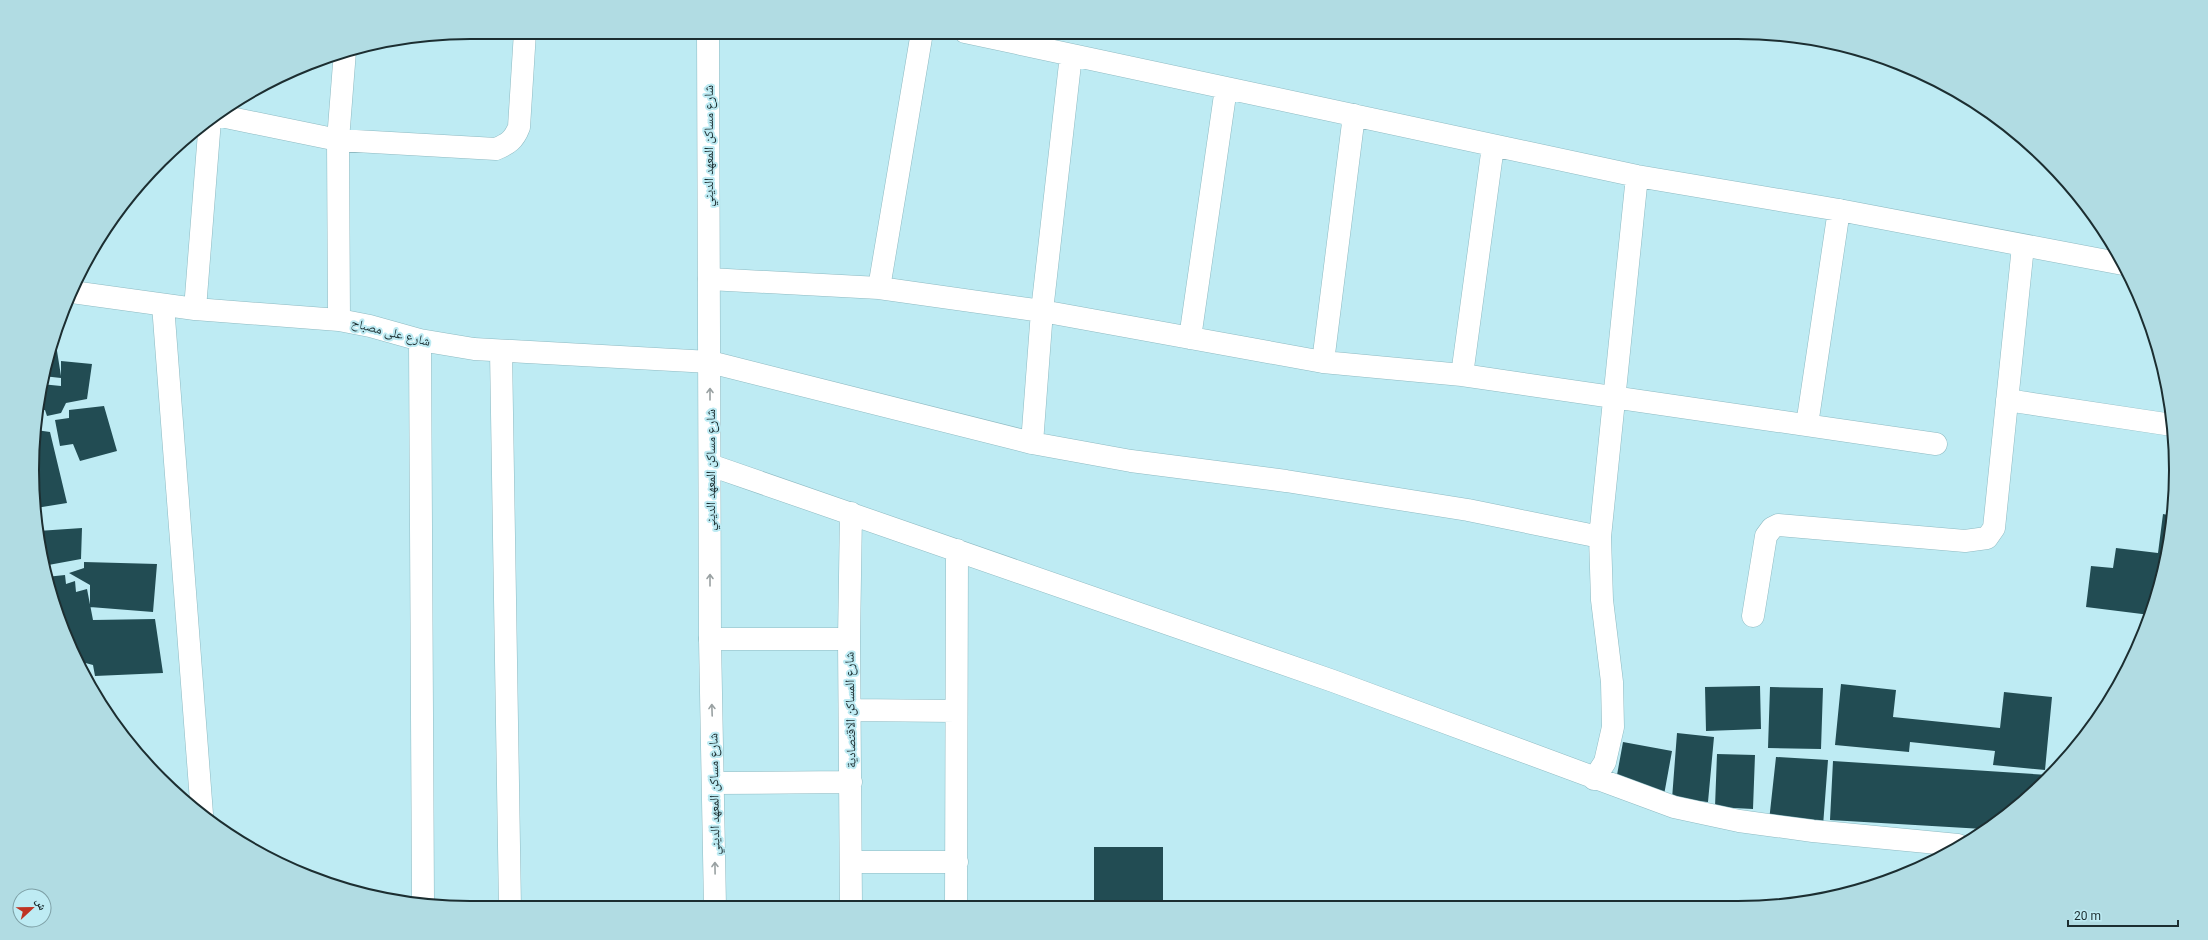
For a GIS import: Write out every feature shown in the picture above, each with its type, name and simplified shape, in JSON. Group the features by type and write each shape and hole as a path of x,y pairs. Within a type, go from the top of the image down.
{"street":[{"path":"223,117 338,140 496,148 506,145 515,138 519,127 525,39"},
{"name":"شارع مساكن المعهد الديني","path":"708,39 710,639 714,783 715,901"},
{"path":"879,288 921,39"},
{"path":"997,39 1637,176 1839,210 2115,263"},
{"path":"1032,443 1042,311 1071,55"},
{"path":"339,320 338,140 344,58"},
{"path":"1190,338 1226,88"},
{"path":"1323,362 1354,115"},
{"path":"195,309 209,127"},
{"path":"1462,375 1493,146"},
{"path":"1594,779 1604,762 1612,727 1612,682 1602,600 1600,537 1613,397 1637,176"},
{"path":"1807,425 1839,210"},
{"path":"1753,616 1766,536 1772,528 1778,525 1965,541 1987,538 1994,528 2023,246"},
{"path":"709,279 879,288 1042,311 1323,362 1462,375 1936,444"},
{"name":"شارع على مصباح","path":"77,293 195,309 339,320 370,326 420,340 474,350 710,362 963,427 1032,443 1131,461 1286,481 1468,510 1600,537"},
{"path":"163,305 201,807"},
{"path":"420,340 423,898"},
{"path":"501,351 510,901"},
{"path":"2007,400 2166,425"},
{"path":"710,465 1333,681 1594,779 1674,807 1739,821 1814,831 1952,844"},
{"name":"شارع المساكن الاقتصادية","path":"851,513 849,639 851,901"},
{"path":"956,901 957,550"},
{"path":"710,639 849,639"},
{"path":"850,710 956,710"},
{"path":"714,783 851,782"},
{"path":"852,862 957,862"}],"building":[{"path":"57,349 61,376 61,361 92,364 87,399 66,403 61,413 47,416 45,410 44,410 47,385 61,386 61,378 49,377"},
{"path":"104,406 117,451 80,461 73,444 60,446 55,420 69,418 69,410"},
{"path":"41,431 50,432 67,503 41,507 39,470"},
{"path":"2163,514 2166,515 2161,554 2144,614 2086,607 2091,566 2113,568 2116,548 2158,553"},
{"path":"82,528 81,559 50,565 44,531"},
{"path":"84,562 157,564 153,612 90,607 90,585 69,573 84,568"},
{"path":"65,575 66,584 75,581 76,592 87,589 93,620 155,619 163,673 95,676 93,665 83,661 62,609 53,576"},
{"path":"1841,684 1896,690 1893,717 2000,728 2004,692 2052,697 2045,770 1993,765 1995,751 1910,742 1909,752 1835,745"},
{"path":"1760,686 1761,729 1706,731 1705,687"},
{"path":"1770,687 1823,688 1821,749 1768,748"},
{"path":"1677,733 1714,737 1708,802 1672,799"},
{"path":"1623,742 1672,751 1664,795 1615,786"},
{"path":"1717,754 1755,755 1753,809 1715,807"},
{"path":"1776,757 1828,760 1823,826 1769,821"},
{"path":"1833,761 2043,775 2000,812 1976,829 1830,820"},
{"path":"1094,847 1163,847 1163,901 1094,901"}]}
